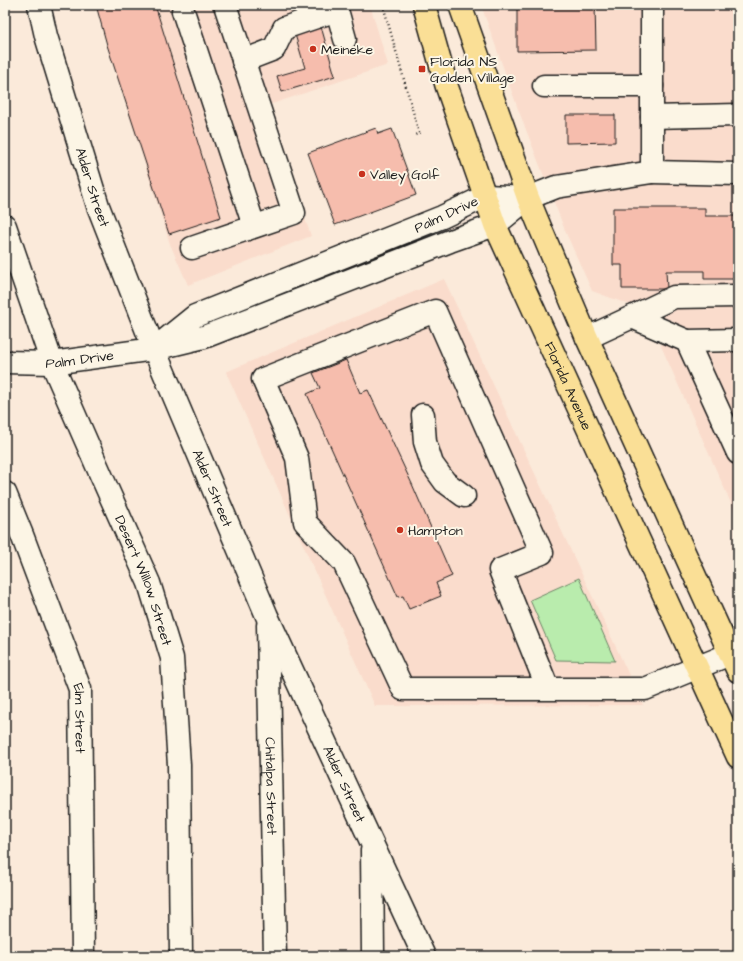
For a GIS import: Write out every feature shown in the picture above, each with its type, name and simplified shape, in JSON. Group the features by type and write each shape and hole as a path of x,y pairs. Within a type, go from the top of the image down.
{"highway":[{"name":"Florida Avenue","path":"424,5 448,87 496,225 738,757"},
{"path":"460,5 528,198 587,338 735,658"}],"street":[{"name":"Alder Street","path":"39,5 46,36 98,206 154,349 267,616 424,956"},
{"path":"192,248 294,213 225,5"},
{"path":"464,5 472,37"},
{"path":"652,5 652,172"},
{"path":"188,7 254,226"},
{"path":"243,61 274,49 284,28 336,8 344,39"},
{"path":"544,86 652,86"},
{"path":"652,117 738,115"},
{"path":"528,198 556,187 652,172 738,174"},
{"name":"Palm Drive","path":"154,349 195,316 442,218 486,196 528,198"},
{"name":"Palm Drive","path":"5,362 52,363 154,349 204,337 443,244 496,225 528,198"},
{"name":"Desert Willow Street","path":"5,226 52,363 149,583 172,658 180,766 181,956"},
{"path":"314,268 324,291"},
{"path":"587,338 674,297 738,296"},
{"path":"241,297 250,320"},
{"path":"548,689 500,570 542,553 435,311 263,379 297,458 306,522 344,564 403,689 548,689 644,689 697,667 735,658"},
{"path":"632,317 687,341 738,340"},
{"path":"687,341 738,453"},
{"path":"423,415 425,442 432,464 445,482 464,496"},
{"name":"Elm Street","path":"5,493 80,688 83,956"},
{"name":"Chitalpa Street","path":"267,616 275,956"},
{"path":"372,842 373,956"}],"path":[{"path":"383,5 419,133 415,135"}],"shaded area":[{"path":"96,5 370,5 388,65 266,106 311,236 188,285 170,244 103,33"},
{"path":"481,5 738,5 738,519 661,346 674,321 592,291 566,233 518,109"},
{"path":"444,279 643,705 375,706 226,372"}],"green space":[{"path":"579,578 615,661 556,660 530,600"}],"building":[{"path":"96,5 155,5 221,217 169,234 107,45"},
{"path":"517,5 595,5 596,50 517,51"},
{"name":"Meineke","path":"320,23 335,76 282,92 277,76 305,68 294,31"},
{"path":"566,115 615,115 615,142 566,143"},
{"path":"376,128 378,134 392,129 416,195 335,225 308,153"},
{"path":"613,208 705,208 705,216 738,216 738,279 704,279 704,271 666,271 667,289 622,289 622,265 613,265"},
{"name":"Hampton","path":"346,360 360,393 368,390 412,484 452,576 436,583 441,596 409,609 403,596 398,597 307,394 320,388 313,373"}],"place":[{"name":"Meineke","path":"313,49"},
{"name":"Florida NS Golden Village","path":"422,69"},
{"name":"Valley Golf","path":"362,174"},
{"name":"Hampton","path":"400,530"}]}
